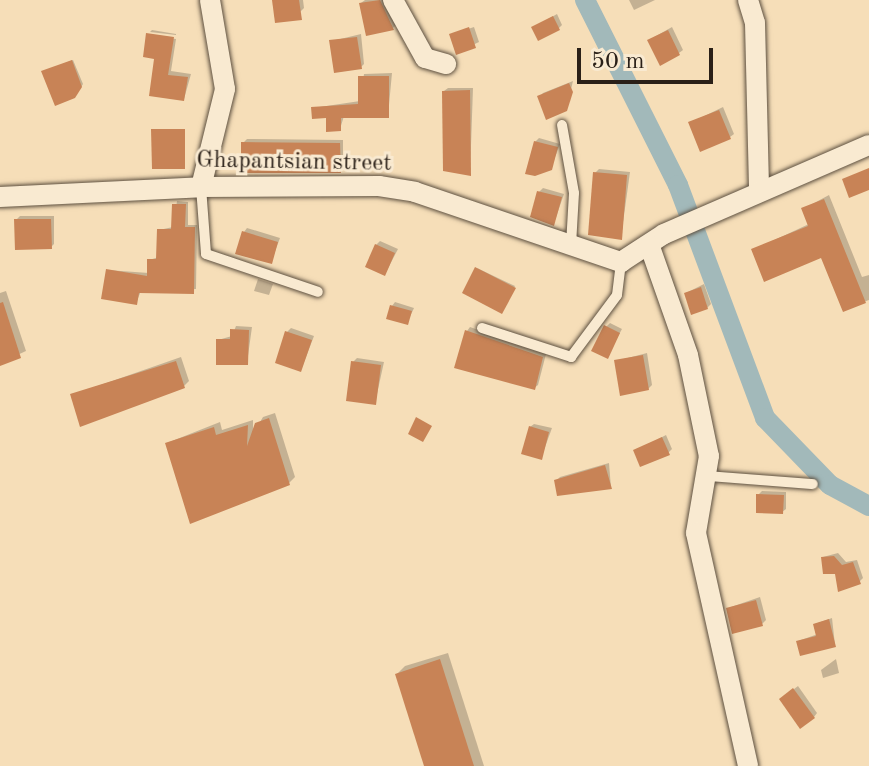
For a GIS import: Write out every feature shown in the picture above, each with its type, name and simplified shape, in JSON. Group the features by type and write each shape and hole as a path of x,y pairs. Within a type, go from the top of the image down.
{"street":[{"path":"201,187 225,89 210,0"},
{"path":"393,0 425,58 446,64"},
{"path":"748,0 755,23 759,191"},
{"path":"621,262 657,240 759,191 869,145"},
{"name":"Ghapantsian street","path":"0,197 201,187 379,186 415,192 621,262"},
{"path":"657,240 688,355 709,456 696,533 748,766"}],"lane":[{"path":"562,125 574,193 571,245"},
{"path":"201,187 206,254 318,292"},
{"path":"482,328 571,357 617,295 621,262"},
{"path":"708,476 813,484"}],"building":[{"path":"272,0 299,0 302,20 275,23"},
{"path":"380,0 394,30 366,36 359,3"},
{"path":"553,16 560,30 538,41 531,27"},
{"path":"469,27 476,48 456,55 449,34"},
{"path":"668,30 680,55 660,66 647,40"},
{"path":"146,33 174,37 168,75 188,77 184,101 149,96 154,59 143,57"},
{"path":"357,37 362,69 334,73 329,40"},
{"path":"72,60 82,87 75,98 55,106 41,71"},
{"path":"358,76 389,76 389,118 341,118 341,131 326,132 326,118 312,119 311,107 358,104"},
{"path":"569,83 573,92 567,111 546,120 537,96"},
{"path":"470,90 471,176 443,171 442,91"},
{"path":"719,110 731,139 700,152 688,122"},
{"path":"151,129 185,129 185,169 152,169"},
{"path":"534,141 558,147 552,170 535,176 525,174"},
{"path":"241,142 340,143 341,173 241,173"},
{"path":"869,168 869,190 849,198 842,179"},
{"path":"593,172 627,175 622,240 588,235"},
{"path":"537,191 562,197 554,226 530,217"},
{"path":"824,199 866,303 843,312 821,258 764,282 751,249 808,226 801,208"},
{"path":"172,204 186,204 185,227 195,227 194,294 139,293 137,305 101,299 106,269 147,276 147,259 156,259 157,229 171,229"},
{"path":"14,219 51,219 52,249 15,250"},
{"path":"242,231 278,242 272,264 235,254"},
{"path":"375,244 395,253 385,276 365,267"},
{"path":"475,267 516,288 502,314 462,293"},
{"path":"701,287 708,309 691,315 684,293"},
{"path":"3,302 21,358 0,366 0,303"},
{"path":"390,305 412,311 408,325 386,319"},
{"path":"604,325 620,333 608,359 591,351"},
{"path":"230,329 249,330 248,365 216,365 216,339 230,339"},
{"path":"465,330 543,357 535,390 454,368"},
{"path":"285,331 312,340 301,372 275,363"},
{"path":"643,355 649,390 620,396 614,360"},
{"path":"176,361 185,388 80,427 70,394"},
{"path":"351,361 381,365 376,405 346,401"},
{"path":"416,417 432,426 423,442 408,434"},
{"path":"269,418 290,485 190,524 165,443 214,427 216,435 248,425 247,446 255,423"},
{"path":"529,426 549,432 542,460 521,454"},
{"path":"662,437 670,455 640,467 633,450"},
{"path":"605,465 612,489 557,496 554,480"},
{"path":"756,494 784,495 783,514 756,513"},
{"path":"834,556 842,565 853,562 861,584 838,592 835,574 823,574 821,557"},
{"path":"756,600 763,626 732,634 726,608"},
{"path":"829,619 836,647 800,656 796,641 816,636 813,624"},
{"path":"440,659 474,766 424,766 395,674"},
{"path":"793,688 815,718 800,729 779,699"}],"waterway":[{"path":"585,0 678,185 765,418 830,485 869,506"}]}
